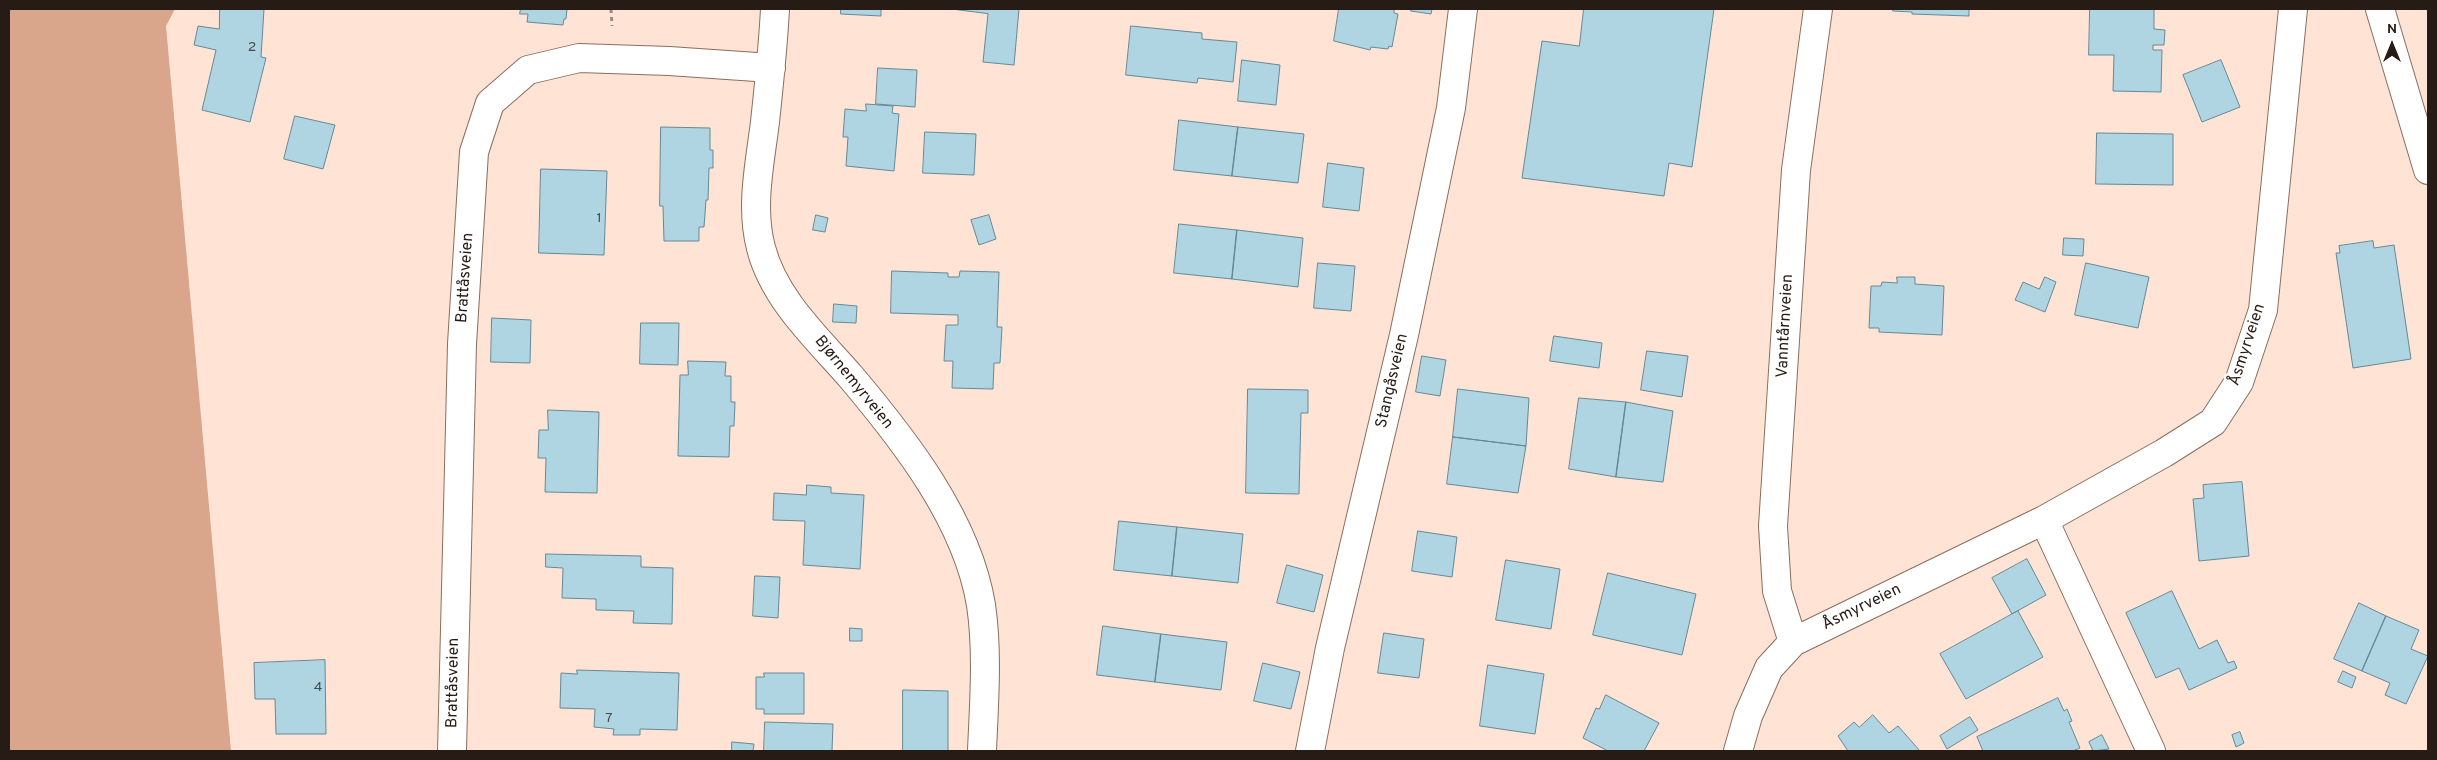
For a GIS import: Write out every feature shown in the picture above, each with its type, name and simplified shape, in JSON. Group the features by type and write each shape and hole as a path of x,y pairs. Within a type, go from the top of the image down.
{"street":[{"name":"Bjørnemyrveien","path":"775,9 771,68 758,182 756,222 761,248 771,277 793,310 856,384 926,473 967,558 981,605 985,672 982,751"},
{"name":"Stangåsveien","path":"1310,751 1330,648 1404,335 1451,108 1463,9"},
{"name":"Vanntårnveien","path":"1793,642 1777,591 1773,526 1796,170 1818,9"},
{"name":"Åsmyrveien","path":"1738,751 1748,716 1769,668 1793,642 2044,520 2164,453 2213,422 2239,382 2262,310 2294,9"},
{"path":"2380,9 2428,170"},
{"name":"Brattåsveien","path":"452,751 462,344 474,152 490,103 528,70 579,58 669,61 771,68"},
{"path":"2044,520 2151,751"}],"shaded area":[{"path":"9,9 175,9 166,26 231,751 9,751"}],"building":[{"path":"220,9 264,9 261,57 266,58 250,122 202,110 216,50 194,45 198,26 219,29"},
{"path":"521,9 567,9 566,19 564,19 563,25 527,22 528,14 520,14"},
{"path":"841,9 881,9 881,16 841,14"},
{"path":"952,9 1019,9 1014,65 983,62 988,14"},
{"path":"1339,9 1394,9 1394,13 1398,14 1392,47 1389,46 1388,49 1371,47 1370,50 1334,41"},
{"path":"1411,9 1432,9 1431,14 1411,11"},
{"path":"1584,9 1714,9 1692,167 1669,163 1664,196 1522,178 1542,41 1579,46"},
{"path":"1893,9 1969,9 1969,16 1912,14 1912,12 1893,11"},
{"path":"2090,9 2154,9 2154,29 2165,30 2164,45 2153,45 2153,50 2162,50 2161,92 2113,91 2114,55 2089,55"},
{"path":"1131,26 1202,33 1202,39 1237,42 1233,82 1198,78 1197,83 1126,75"},
{"path":"1242,60 1280,65 1276,105 1238,101"},
{"path":"2221,60 2240,107 2202,122 2183,75"},
{"path":"878,68 917,70 915,107 876,104"},
{"path":"866,104 893,106 892,113 899,114 894,171 846,166 848,137 843,137 845,109 866,111"},
{"path":"295,116 335,125 323,169 284,159"},
{"path":"1179,120 1238,127 1232,176 1174,170"},
{"path":"661,127 710,128 710,150 713,150 713,168 709,168 708,200 706,200 704,227 699,227 699,241 664,241 663,206 660,206"},
{"path":"1238,127 1304,134 1298,183 1232,176"},
{"path":"925,132 976,134 974,175 923,173"},
{"path":"2097,133 2173,134 2173,185 2096,184"},
{"path":"1328,163 1364,168 1359,211 1323,207"},
{"path":"541,169 607,171 604,255 539,253"},
{"path":"816,215 828,218 825,232 813,230"},
{"path":"989,215 996,239 979,245 971,220"},
{"path":"1179,224 1237,230 1232,279 1174,273"},
{"path":"1237,230 1303,238 1298,287 1232,279"},
{"path":"2064,238 2084,239 2083,256 2063,255"},
{"path":"2373,241 2374,248 2394,245 2411,359 2353,368 2336,253 2340,253 2339,246"},
{"path":"1318,263 1355,266 1351,311 1314,308"},
{"path":"2086,263 2149,277 2138,328 2075,315"},
{"path":"892,271 948,273 948,277 959,277 960,271 999,272 997,327 1002,327 1000,363 994,363 993,389 952,388 953,361 944,361 946,325 958,325 958,315 891,313"},
{"path":"1897,277 1915,277 1915,284 1944,286 1942,335 1879,332 1879,328 1869,328 1871,286 1881,286 1882,282 1897,283"},
{"path":"2045,277 2056,282 2045,312 2015,300 2023,282 2039,289"},
{"path":"834,304 857,306 856,323 833,322"},
{"path":"492,318 531,320 530,363 491,362"},
{"path":"641,323 679,323 678,365 640,364"},
{"path":"1554,336 1602,343 1599,368 1550,361"},
{"path":"1647,351 1688,356 1682,397 1641,390"},
{"path":"1422,356 1446,360 1440,396 1416,392"},
{"path":"688,361 726,362 725,376 731,376 731,402 735,402 734,426 730,426 729,457 678,456 680,375 688,375"},
{"path":"1248,389 1308,390 1308,413 1301,413 1299,494 1246,493"},
{"path":"1458,389 1529,398 1526,446 1453,437"},
{"path":"1579,398 1626,402 1616,477 1569,469"},
{"path":"1626,402 1673,411 1663,482 1616,477"},
{"path":"548,410 599,412 597,493 545,492 546,458 538,458 539,430 548,430"},
{"path":"1453,437 1526,446 1518,493 1447,484"},
{"path":"2242,482 2249,556 2199,561 2193,499 2204,498 2203,485"},
{"path":"807,485 831,487 831,493 864,495 860,569 803,565 805,521 773,520 774,493 806,495"},
{"path":"1119,521 1177,527 1172,576 1114,570"},
{"path":"1177,527 1243,534 1238,583 1172,576"},
{"path":"1418,531 1457,537 1452,577 1412,571"},
{"path":"546,554 641,556 641,567 673,568 672,624 633,623 634,611 596,610 596,599 562,598 563,568 546,567"},
{"path":"2027,559 2046,595 2012,614 1992,578"},
{"path":"1506,560 1560,569 1551,629 1496,620"},
{"path":"1287,565 1323,575 1314,612 1277,603"},
{"path":"1608,573 1696,594 1682,655 1593,635"},
{"path":"755,576 780,577 778,618 753,616"},
{"path":"2172,591 2199,649 2217,640 2228,663 2234,661 2237,668 2189,690 2179,668 2156,678 2126,613"},
{"path":"2359,603 2386,616 2362,671 2334,659"},
{"path":"2018,611 2043,657 1966,699 1940,654"},
{"path":"2386,616 2419,630 2411,649 2428,656 2406,704 2385,695 2390,683 2362,671"},
{"path":"1103,626 1161,634 1155,682 1097,675"},
{"path":"850,628 862,629 862,641 850,641"},
{"path":"1384,633 1424,639 1419,678 1378,673"},
{"path":"1161,634 1227,642 1221,690 1155,682"},
{"path":"325,660 326,734 276,734 275,699 255,699 254,663"},
{"path":"1263,663 1300,672 1291,709 1254,701"},
{"path":"1488,665 1544,674 1535,734 1480,726"},
{"path":"577,670 679,673 677,730 640,729 640,735 613,735 614,729 594,727 595,709 560,708 561,673 577,674"},
{"path":"2343,671 2356,677 2352,688 2338,682"},
{"path":"764,673 804,673 804,714 764,714 764,709 756,709 756,677 764,677"},
{"path":"903,690 948,691 948,751 903,751"},
{"path":"1606,695 1659,723 1644,751 1608,751 1583,738 1596,708 1599,709"},
{"path":"2058,698 2064,711 2067,709 2072,721 2069,722 2080,748 2073,751 1983,751 1977,737"},
{"path":"1873,715 1889,733 1898,726 1920,751 1848,751 1838,736 1854,722 1859,727"},
{"path":"1970,717 1978,730 1947,749 1940,736"},
{"path":"765,722 833,724 832,751 764,751"},
{"path":"2240,732 2244,743 2236,747 2232,735"},
{"path":"2102,735 2109,749 2093,751 2089,742"},
{"path":"732,742 754,744 753,751 732,751"}]}
